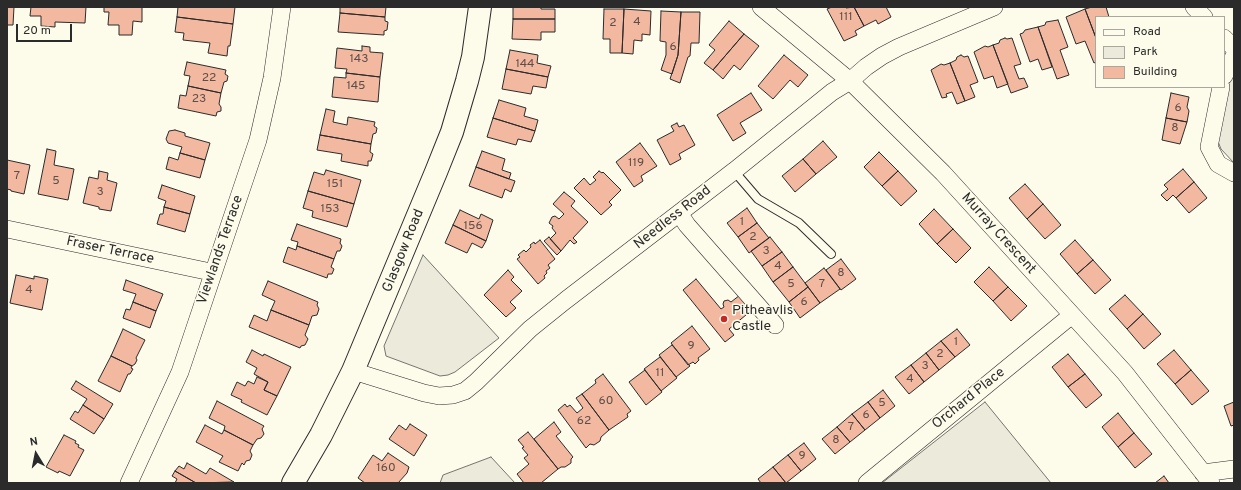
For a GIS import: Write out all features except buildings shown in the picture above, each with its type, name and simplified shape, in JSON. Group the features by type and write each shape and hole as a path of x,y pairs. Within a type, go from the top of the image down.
{"main road":[{"name":"Glasgow Road","path":"293,483 324,429 353,371 452,132 469,75 480,7"}],"street":[{"name":"Viewlands Terrace","path":"128,483 180,372 258,140 272,78 282,7"},
{"name":"Murray Crescent","path":"761,7 850,82 943,173 1125,373 1207,478"},
{"name":"Needless Road","path":"353,371 424,393 439,396 453,395 465,391 530,329 734,171 832,92 850,82 866,67 893,50 994,7"},
{"path":"1194,7 1203,16"},
{"path":"1225,39 1234,48"},
{"path":"1225,74 1234,56"},
{"path":"1221,88 1208,147 1218,164 1234,173"},
{"path":"679,213 687,225 775,325"},
{"name":"Fraser Terrace","path":"7,229 206,271 213,274"},
{"name":"Orchard Place","path":"867,483 1072,315"},
{"path":"1207,478 1234,469"}],"lane":[{"path":"734,171 758,199 799,223 831,254"}],"green space":[{"path":"1231,71 1234,75 1234,163 1221,149 1217,139"},
{"path":"423,255 499,338 455,372 448,375 440,376 386,356 384,346"},
{"path":"985,402 1051,483 882,483"},
{"path":"491,457 515,483 440,483 443,475"}],"place":[{"name":"Pitheavlis Castle","path":"724,319"}]}
